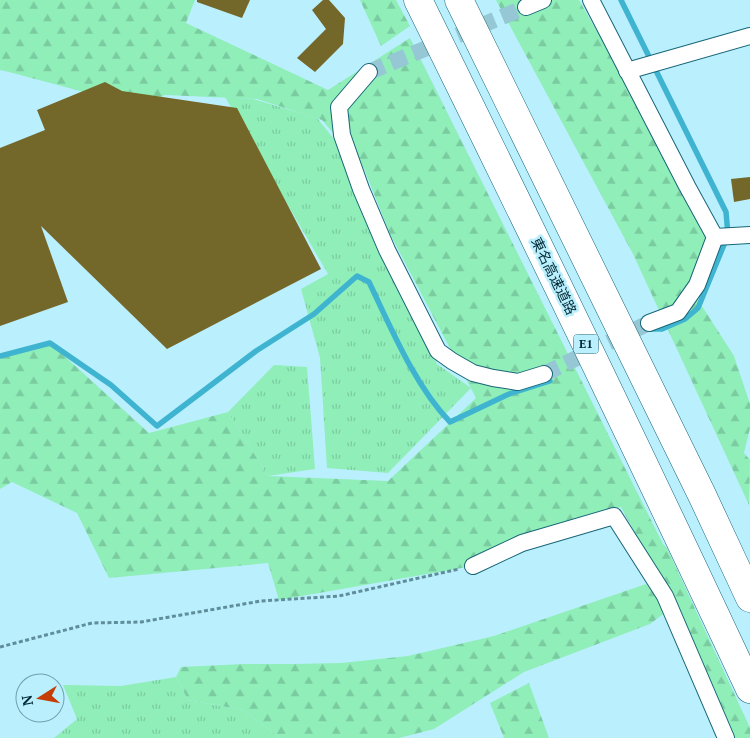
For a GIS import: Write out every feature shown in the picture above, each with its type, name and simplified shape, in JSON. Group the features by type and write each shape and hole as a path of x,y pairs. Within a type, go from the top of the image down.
{"highway":[{"name":"東名高速道路","path":"418,0 660,497 750,689"},
{"path":"458,0 702,494 750,598"}],"street":[{"path":"526,7 543,0"},
{"path":"591,0 715,237 697,285 678,312 649,323"},
{"path":"627,71 750,36"},
{"path":"369,72 339,107 342,135 361,189 387,250 438,351 473,373 493,378 518,382 544,374"},
{"path":"715,237 750,235"},
{"path":"473,566 522,543 614,516 665,596 726,738"}],"path":[{"path":"0,647 92,624 141,622 261,601 339,596 473,566"}],"green space":[{"path":"0,0 195,0 186,23 328,90 410,38 663,544 667,548 750,728 750,738 727,738 678,614 621,507 563,522 473,566 279,600 268,563 109,578 77,513 12,482 0,489 0,357 50,343 149,433 228,412 268,476 388,481 476,398 390,234 364,169 322,120 257,99 165,95 140,107 0,70"},
{"path":"360,0 396,0 410,26 381,46"},
{"path":"496,0 579,0 715,237 691,289 734,356 750,404 750,428 744,453 750,460 749,505 633,254"},
{"path":"225,97 253,99 317,118 351,160 437,364 471,388 388,473 327,468 320,358 301,289 328,274"},
{"path":"274,365 307,367 315,469 268,476 228,412"},
{"path":"646,584 670,609 650,624 524,672 434,729 399,738 280,738 243,710 188,700 176,677 181,667 341,663 408,656 494,636"},
{"path":"176,677 188,700 243,710 280,738 54,738 77,719 65,690 65,685 121,686"},
{"path":"529,683 549,738 504,738 490,703"}],"building":[{"path":"197,0 250,0 242,18 197,2"},
{"path":"323,0 329,0 345,18 343,44 315,72 297,58 326,29 312,10"},
{"path":"105,82 122,91 237,108 321,269 167,349 41,226 68,302 0,326 0,148 45,130 37,110"},
{"path":"750,177 750,199 734,202 731,179"}],"waterway":[{"path":"621,0 726,212 728,235 698,308 685,319 662,329 651,329"},
{"path":"0,356 50,343 111,385 157,426 256,351 314,314 357,276 369,282 415,374 437,408 450,422 509,394 550,381"}],"tunnel":[{"path":"369,72 526,7"},
{"path":"544,374 649,323"}]}
